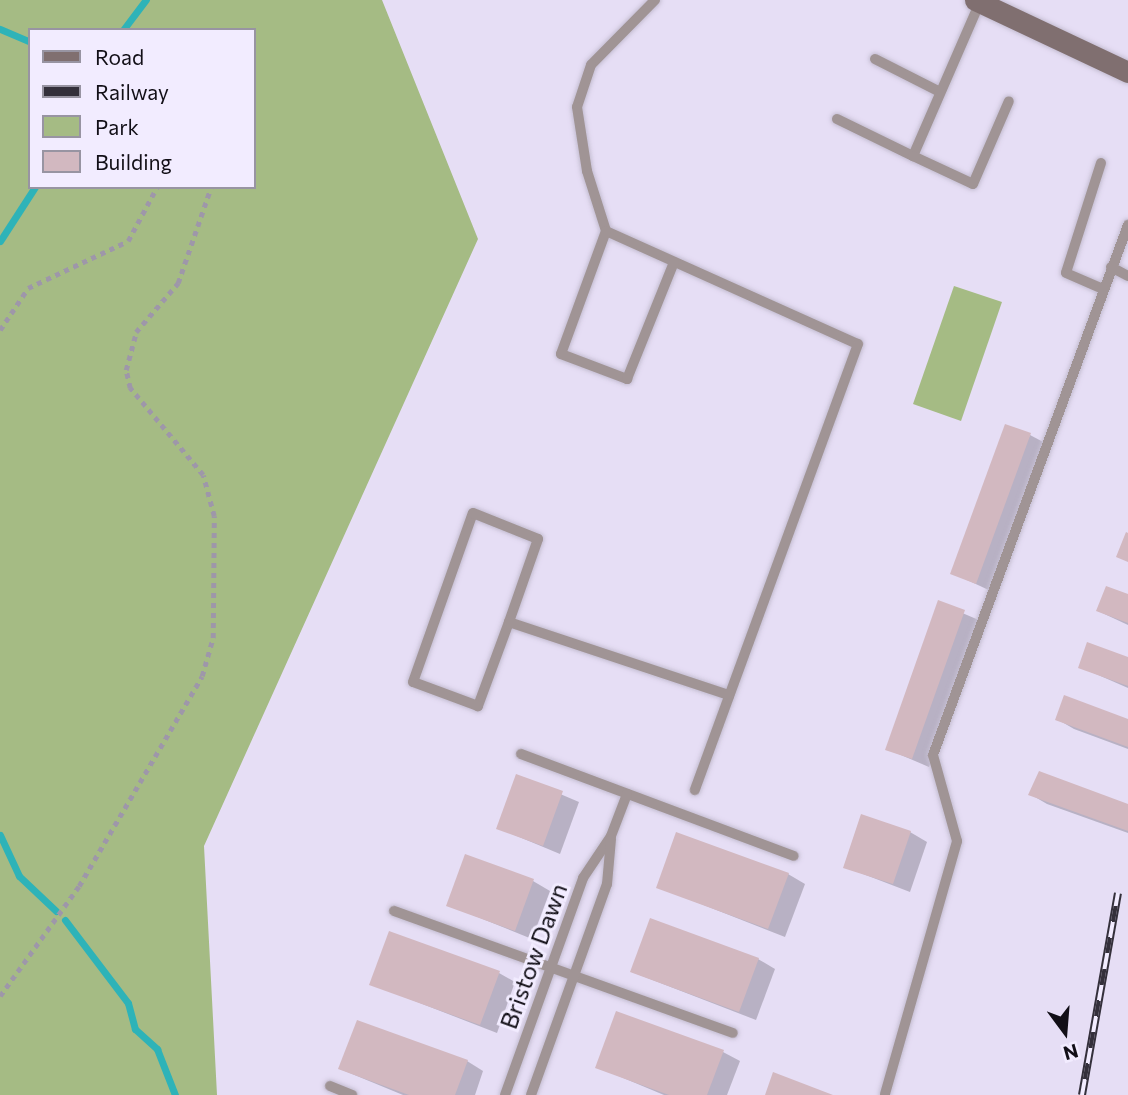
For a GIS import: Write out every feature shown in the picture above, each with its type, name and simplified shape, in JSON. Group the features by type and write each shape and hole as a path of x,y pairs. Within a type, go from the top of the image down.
{"main road":[{"path":"978,1 1128,72"}],"lane":[{"path":"654,0 591,65 577,107 587,172 606,231 561,354 627,379 674,262"},
{"path":"913,156 978,1"},
{"path":"874,59 940,92"},
{"path":"837,119 973,184 1009,101"},
{"path":"1101,163 1066,273 1103,289"},
{"path":"885,1094 957,841 933,755 1128,225"},
{"path":"606,231 858,344 695,790"},
{"path":"1111,267 1128,276"},
{"path":"473,513 538,539 509,622 478,706 413,682 473,513"},
{"path":"509,622 729,695"},
{"path":"521,754 794,856"},
{"name":"Bristow Dawn","path":"505,1095 583,878 611,836 627,794"},
{"name":"Bristow Dawn","path":"531,1095 607,884 611,836"},
{"path":"394,911 733,1033"},
{"path":"330,1086 352,1095"}],"path":[{"path":"0,330 27,288 128,241 156,189"},
{"path":"0,996 79,886 202,676 213,638 214,516 203,475 130,388 126,370 136,332 178,283 210,189"}],"green space":[{"path":"0,0 382,0 478,239 204,846 217,1095 0,1095"},
{"path":"954,286 1002,302 961,421 913,404"}],"building":[{"path":"1005,424 1031,433 976,584 950,574"},
{"path":"1126,532 1128,533 1128,562 1116,557"},
{"path":"1106,586 1128,594 1128,623 1096,611"},
{"path":"938,600 965,610 912,759 885,750"},
{"path":"1087,642 1128,657 1128,686 1078,668"},
{"path":"1064,695 1128,719 1128,747 1055,720"},
{"path":"1039,771 1128,804 1128,831 1028,795"},
{"path":"516,774 563,791 543,846 496,829"},
{"path":"861,814 911,831 893,884 843,868"},
{"path":"676,832 789,873 768,929 656,888"},
{"path":"465,854 534,879 515,931 446,906"},
{"path":"650,918 759,958 739,1012 630,972"},
{"path":"389,931 500,971 480,1025 369,985"},
{"path":"616,1011 724,1050 707,1095 669,1095 595,1068"},
{"path":"357,1020 468,1060 455,1095 409,1095 338,1069"},
{"path":"773,1072 833,1095 765,1095"}],"waterway":[{"path":"125,28 146,0"},
{"path":"0,29 28,41"},
{"path":"0,241 34,189"},
{"path":"0,835 19,876 56,911"},
{"path":"65,920 128,1003 135,1029 157,1049 175,1095"}],"railway":[{"path":"1082,1095 1118,893"}]}
